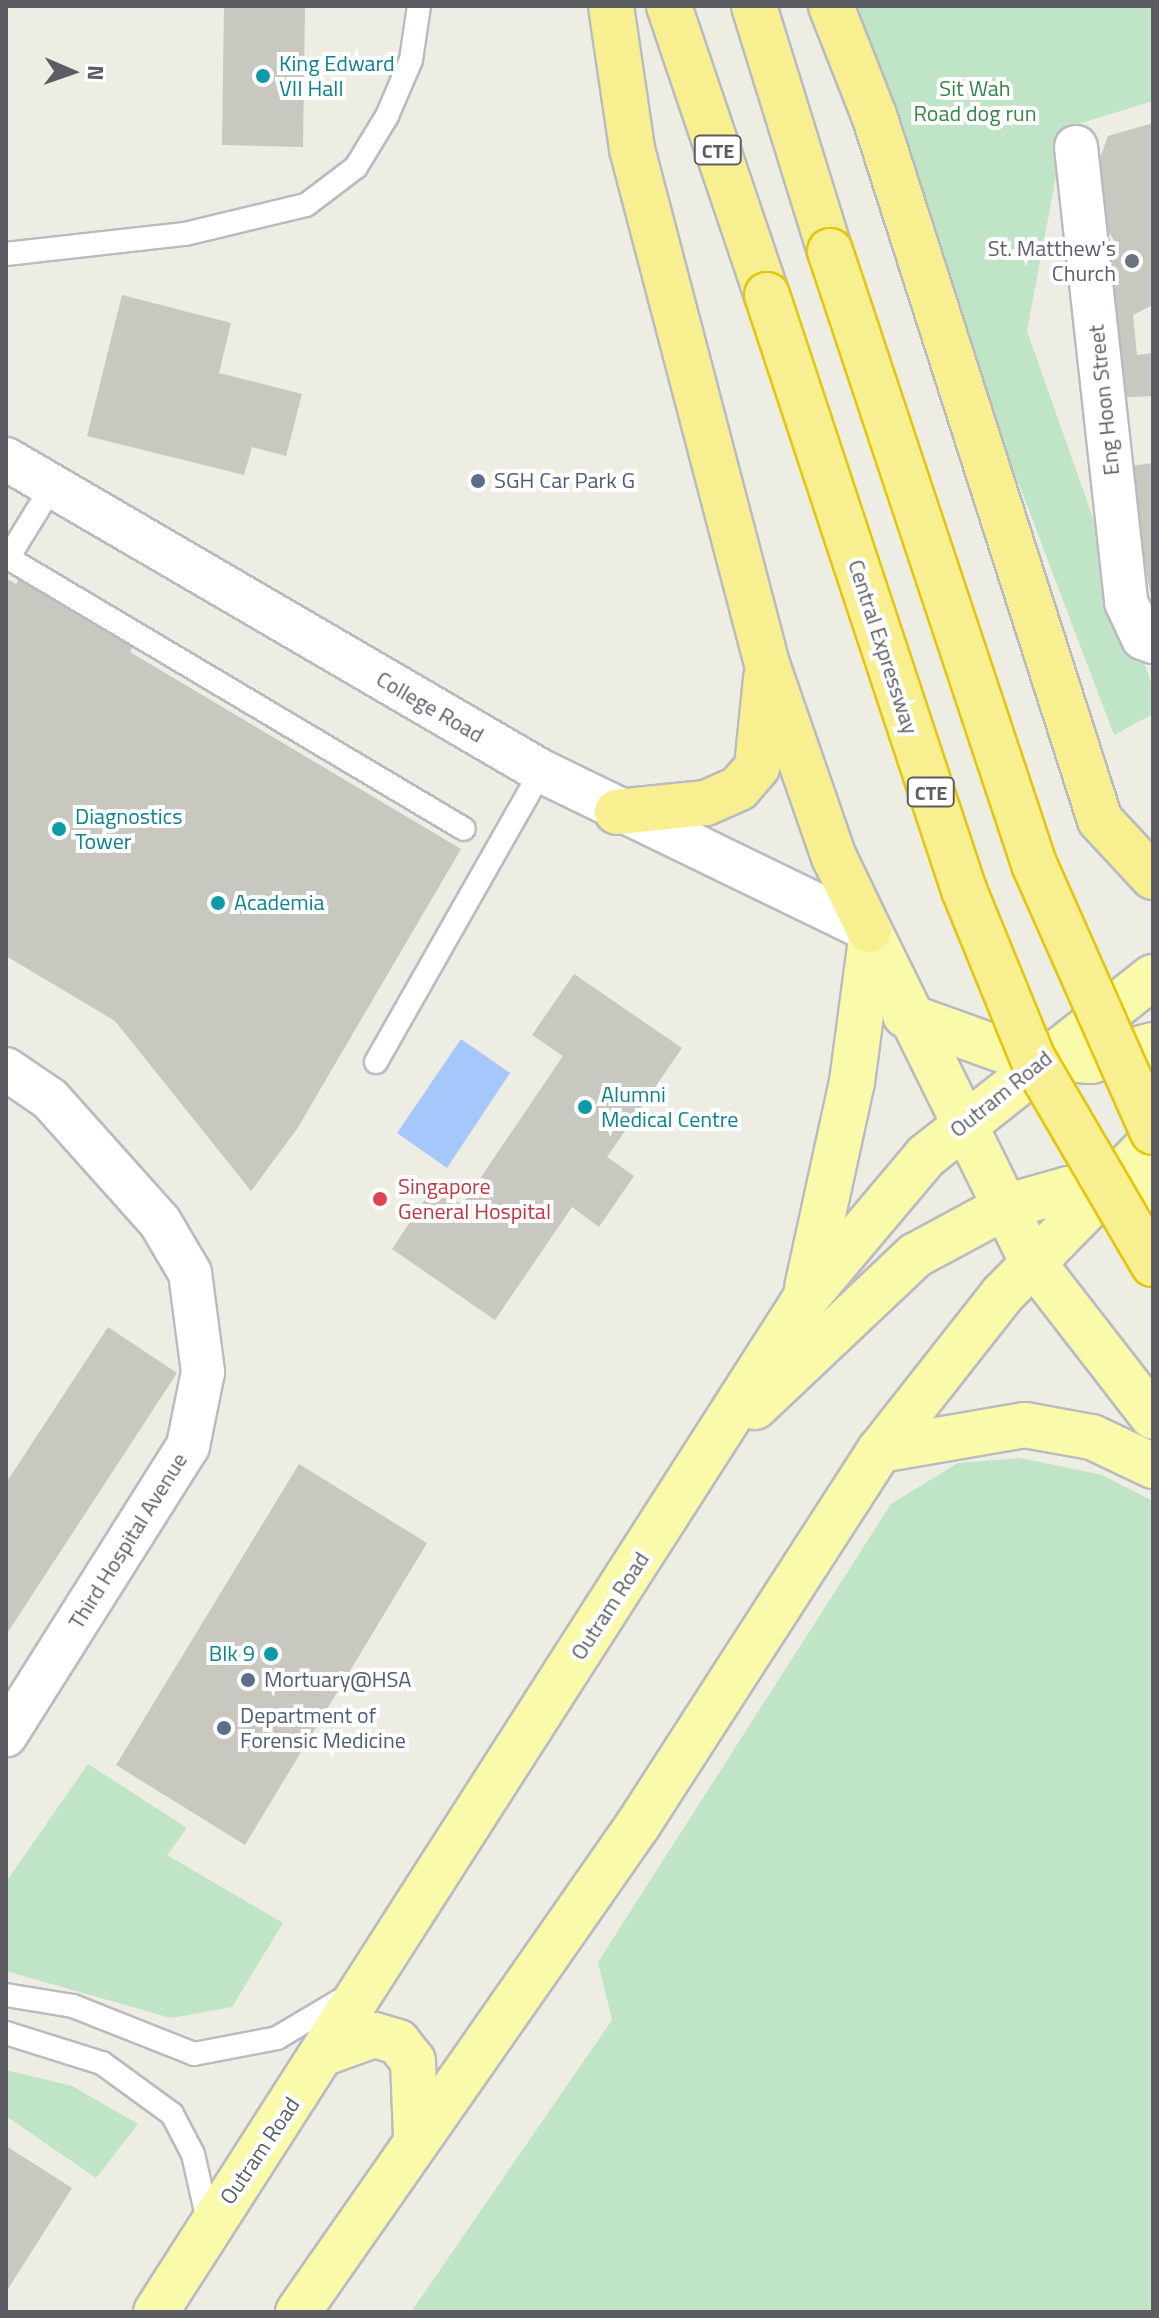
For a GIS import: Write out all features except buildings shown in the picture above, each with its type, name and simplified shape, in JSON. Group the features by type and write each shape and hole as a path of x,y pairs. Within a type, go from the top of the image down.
{"highway":[{"path":"611,6 632,149 767,664 834,857 870,934"},
{"name":"Central Expressway","path":"669,6 964,890 1032,1057 1153,1264"},
{"path":"754,6 830,251 1034,864 1153,1132"},
{"path":"831,6 874,115 1100,820 1153,877"},
{"path":"617,812 706,803 739,788 757,767 767,664"}],"main road":[{"path":"870,934 905,1015 960,1127 1032,1261 1153,1417"},
{"path":"803,1302 849,1097 870,934"},
{"name":"Outram Road","path":"156,2312 209,2226 327,2052 719,1441 803,1302 926,1156 1044,1058 1153,977"},
{"path":"905,1015 961,1040 1044,1058 1091,1061 1153,1045"},
{"path":"298,2312 416,2136 638,1825 880,1450 1032,1261 1101,1187 1153,1141"},
{"path":"719,1441 916,1255 1005,1207 1101,1187 1153,1190"},
{"path":"880,1450 1025,1425 1092,1437 1153,1466"},
{"path":"327,2052 374,2035 398,2042 413,2061 416,2136"}],"street":[{"name":"Eng Hoon Street","path":"1076,147 1126,602 1143,638 1153,642"},
{"name":"College Road","path":"6,459 541,771 617,812 870,934"},
{"name":"Third Hospital Avenue","path":"6,1069 50,1099 160,1222 190,1273 203,1372 188,1446 6,1735"}],"lane":[{"path":"6,254 185,234 306,205 356,167 387,116 411,60 419,6"},
{"path":"51,488 8,558 464,829"},
{"path":"376,1062 541,771"},
{"path":"6,1995 73,2006 194,2054 277,2038 370,1982"},
{"path":"6,2033 102,2063 172,2114 193,2154 209,2226"}],"green space":[{"name":"Sit Wah Road dog run","path":"838,6 1153,6 1153,101 1065,128 1027,331 1153,688 1153,714 1114,735"},
{"path":"1020,1458 1102,1475 1153,1501 1153,2312 411,2312 612,2020 598,1962 891,1504 958,1463"},
{"path":"88,1764 187,1828 167,1855 283,1923 232,2007 171,2018 6,1971 6,1882"},
{"path":"6,2070 72,2086 138,2124 96,2178 6,2116"}],"water":[{"path":"461,1039 510,1073 447,1168 397,1133"}],"place":[{"name":"King Edward VII Hall","path":"263,76"},
{"name":"St. Matthew's Church","path":"1132,261"},
{"name":"SGH Car Park G","path":"478,481"},
{"name":"Diagnostics Tower","path":"59,829"},
{"name":"Academia","path":"218,903"},
{"name":"Alumni Medical Centre","path":"585,1107"},
{"name":"Singapore General Hospital","path":"380,1199"},
{"name":"Blk 9","path":"271,1654"},
{"name":"Mortuary@HSA","path":"248,1680"},
{"name":"Department of Forensic Medicine","path":"224,1728"}]}
